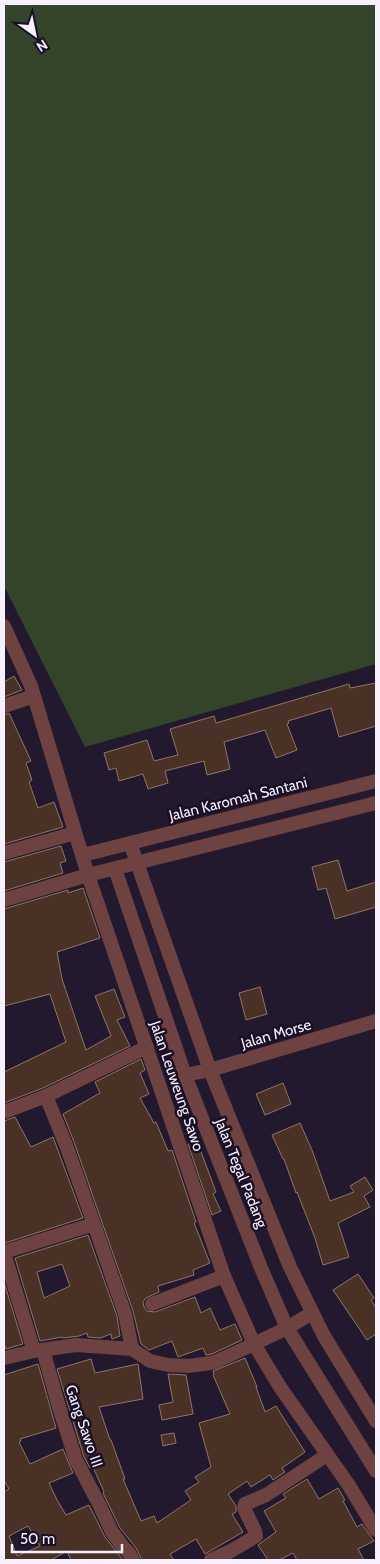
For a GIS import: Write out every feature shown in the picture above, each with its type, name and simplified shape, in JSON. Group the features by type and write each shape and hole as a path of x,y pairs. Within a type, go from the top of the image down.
{"street":[{"name":"Jalan Leuweung Sawo","path":"4,626 34,696 88,875 224,1276 254,1344 280,1387 327,1454 376,1530"},
{"path":"4,706 34,696"},
{"name":"Jalan Karomah Santani","path":"82,855 376,781"},
{"path":"4,900 88,875 376,803"},
{"path":"4,853 75,833"},
{"name":"Jalan Tegal Padang","path":"130,843 210,1070 290,1267 324,1336 376,1421"},
{"name":"Jalan Tegal Padang","path":"115,869 185,1075 261,1268 287,1328 376,1471"},
{"name":"Jalan Morse","path":"185,1075 210,1070 376,1021"},
{"path":"4,1112 46,1096 147,1047"},
{"path":"46,1096 66,1145 126,1314 132,1349"},
{"path":"4,1252 94,1224"},
{"name":"Gang Sawo III","path":"4,1252 76,1460 112,1532 133,1560"},
{"path":"152,1304 224,1276"},
{"path":"4,1358 39,1350 76,1345 132,1349 150,1361 168,1365 188,1366 215,1362 287,1328 312,1313"},
{"path":"211,1560 256,1536 244,1508 245,1504 266,1495 327,1454"}],"green space":[{"path":"4,4 376,4 376,664 85,747 4,586"}],"building":[{"path":"14,676 22,690 4,697 4,682"},
{"path":"376,683 376,726 339,737 331,708 288,721 289,723 287,724 297,750 276,758 265,730 224,742 230,769 207,775 204,761 165,771 168,783 148,789 143,774 119,781 116,768 109,770 104,753 147,740 154,761 178,755 170,729 214,716 216,723 349,684 350,688"},
{"path":"9,713 31,761 26,763 32,780 29,782 38,808 54,802 63,827 4,844 4,715"},
{"path":"61,846 66,861 60,863 63,873 4,891 4,862"},
{"path":"338,860 347,891 376,882 376,907 335,919 326,888 318,890 312,867"},
{"path":"83,888 100,938 57,952 62,979 86,1050 111,1036 95,996 114,989 125,1017 117,1020 130,1046 43,1088 4,1103 4,1072 66,1042 50,994 4,1006 4,909 68,890 68,893"},
{"path":"260,987 267,1014 246,1020 239,993"},
{"path":"141,1059 145,1070 140,1073 149,1094 140,1098 154,1123 156,1122 168,1151 172,1150 196,1222 194,1223 210,1263 193,1270 194,1275 158,1286 159,1292 146,1298 143,1302 144,1307 147,1311 155,1312 195,1297 201,1313 210,1308 220,1330 235,1324 242,1340 212,1354 206,1355 203,1348 178,1357 172,1341 149,1350 141,1344 133,1311 63,1114 100,1093 95,1082"},
{"path":"283,1083 291,1104 265,1115 256,1094"},
{"path":"15,1117 31,1147 53,1137 83,1218 5,1243 4,1121"},
{"path":"300,1123 312,1150 330,1201 354,1192 350,1186 365,1177 373,1190 364,1196 370,1207 338,1223 349,1257 323,1265 315,1238 297,1192 272,1135"},
{"path":"197,1141 216,1192 213,1194 221,1211 212,1215 188,1144"},
{"path":"88,1235 117,1316 120,1336 112,1339 111,1334 100,1338 88,1337 87,1333 79,1336 40,1341 15,1258","holes":["62,1264 70,1286 44,1298 37,1272"]},
{"path":"358,1274 374,1298 371,1300 376,1308 376,1334 367,1340 333,1290"},
{"path":"4,1282 23,1344 6,1349 4,1344"},
{"path":"245,1358 265,1412 276,1406 305,1452 282,1468 285,1472 273,1480 270,1475 251,1487 247,1481 228,1494 236,1506 236,1512 232,1514 243,1532 205,1554 196,1539 170,1554 174,1560 142,1560 136,1548 120,1528 93,1467 90,1468 84,1457 57,1369 91,1359 95,1373 138,1364 143,1399 99,1407 125,1479 123,1479 141,1521 154,1516 157,1523 191,1500 185,1491 199,1482 195,1477 211,1467 199,1423 230,1414 213,1371"},
{"path":"38,1364 56,1428 20,1439 21,1441 19,1442 30,1464 63,1449 73,1473 49,1483 57,1500 66,1515 89,1505 105,1537 123,1560 71,1560 67,1551 51,1560 4,1560 4,1492 9,1489 4,1480 4,1375","holes":["28,1526 40,1546 17,1556 9,1536"]},
{"path":"168,1374 186,1375 193,1414 162,1420 159,1405 173,1402"},
{"path":"174,1433 176,1443 163,1446 161,1435"},
{"path":"307,1479 319,1499 338,1488 357,1527 362,1524 374,1541 358,1549 364,1560 297,1560 293,1553 279,1560 268,1560 258,1545 276,1532 264,1511 286,1498 283,1494"}]}
